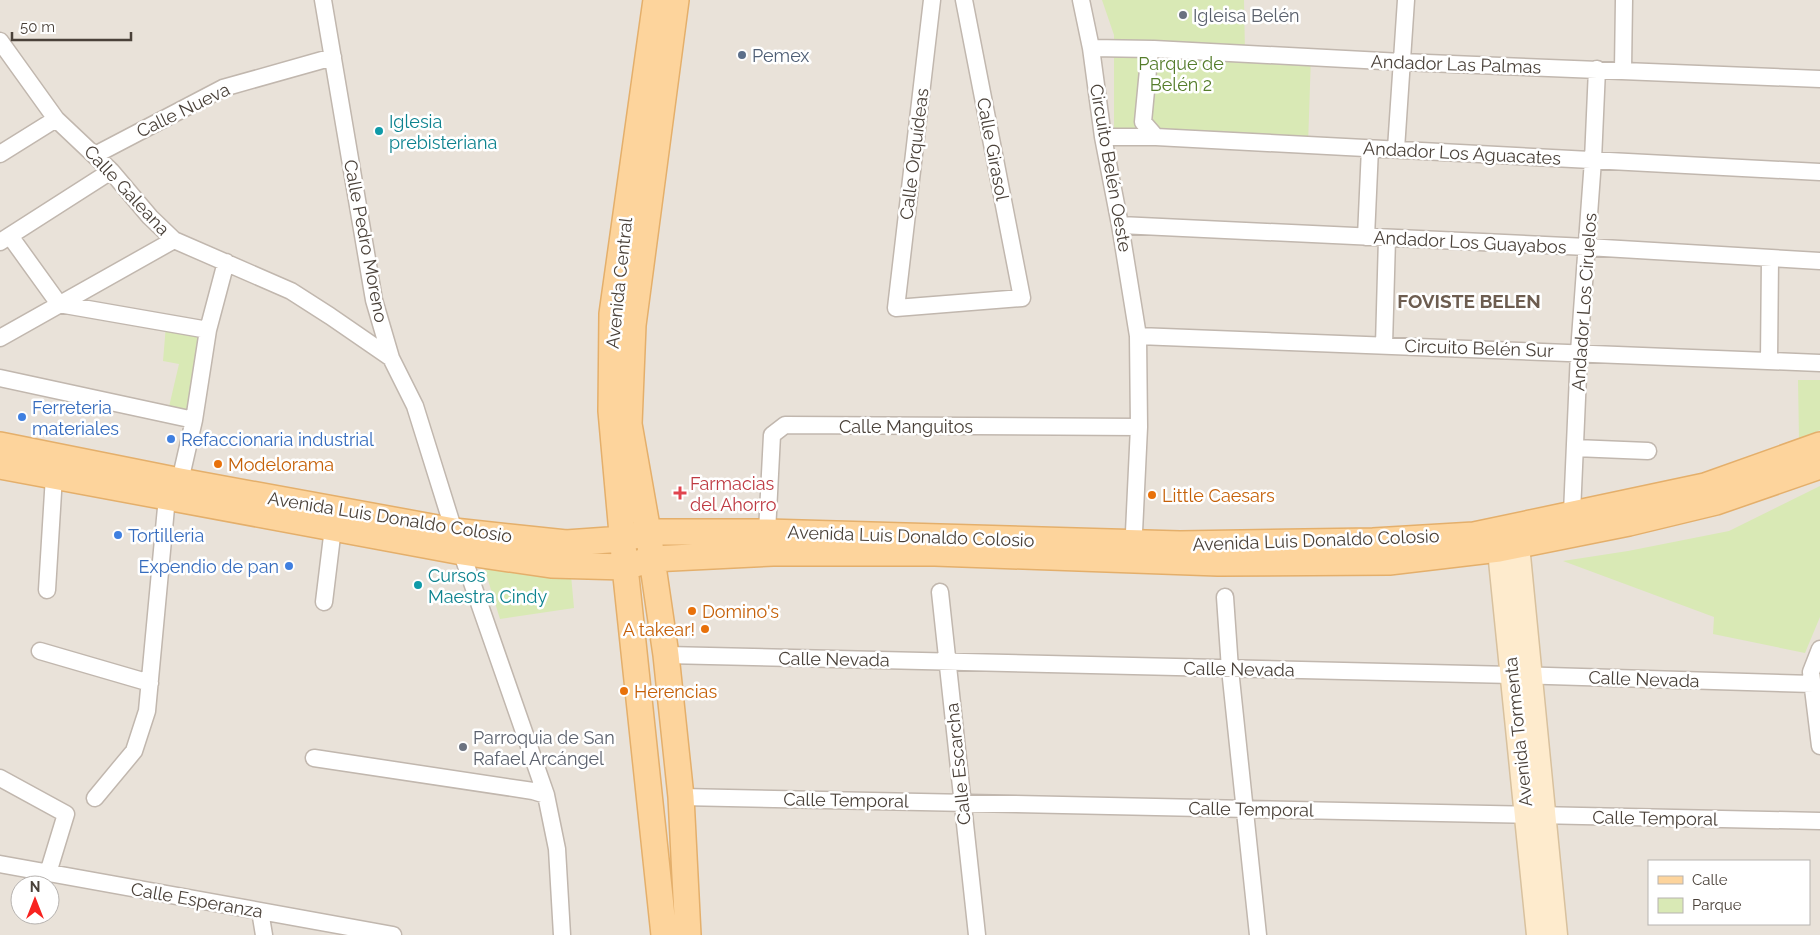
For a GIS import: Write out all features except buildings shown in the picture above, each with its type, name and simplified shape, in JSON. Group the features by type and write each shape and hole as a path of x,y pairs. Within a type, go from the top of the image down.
{"main road":[{"name":"Avenida Central","path":"656,0 612,314 611,412 625,567 664,935"},
{"name":"Avenida Central","path":"676,0 633,326 629,424 648,532 666,655 681,797 689,935"},
{"path":"11,458 54,476 173,489 333,528 458,542 551,566 625,567 652,559 773,553 1133,551 1218,563 1389,562 1505,541 1573,524 1705,486 1820,445"},
{"name":"Avenida Luis Donaldo Colosio","path":"11,458 458,542 566,543 623,539 648,532 767,532 1133,551"},
{"path":"1573,524 1629,523 1716,502 1820,466"}],"street":[{"name":"Calle Pedro Moreno","path":"323,0 374,300 390,358 416,406 458,542 546,795 557,849 562,935"},
{"name":"Calle Orquídeas","path":"932,0 896,308 1022,298"},
{"name":"Calle Girasol","path":"964,0 1022,298"},
{"name":"Circuito Belén Oeste","path":"1081,0 1091,48 1103,137 1138,336 1139,427 1133,551"},
{"path":"1396,149 1406,0"},
{"path":"1623,70 1624,0"},
{"name":"Calle Galeana","path":"0,41 56,119 111,171 150,217 174,240 291,291 390,358"},
{"name":"Andador Las Palmas","path":"1091,48 1150,49 1402,62 1820,79"},
{"path":"1150,49 1143,122 1156,137"},
{"name":"Calle Nueva","path":"95,155 223,88 333,57"},
{"name":"Andador Los Ciruelos","path":"1573,524 1579,352 1594,160 1597,69"},
{"path":"0,154 56,119"},
{"name":"Andador Los Aguacates","path":"1103,137 1156,137 1820,172"},
{"path":"1366,237 1370,148"},
{"path":"111,171 5,239 59,304 208,330"},
{"name":"Andador Los Guayabos","path":"1120,225 1588,247 1820,261"},
{"path":"1384,345 1387,238"},
{"path":"0,338 174,240"},
{"path":"1769,360 1770,258"},
{"path":"95,798 134,751 147,711 173,489 194,420 208,330 226,262"},
{"name":"Circuito Belén Sur","path":"1138,336 1820,362"},
{"path":"0,378 194,420"},
{"name":"Calle Manguitos","path":"767,532 772,436 785,425 1139,427"},
{"path":"1575,448 1648,451"},
{"path":"47,590 54,476"},
{"path":"324,602 333,528"},
{"name":"Avenida Tormenta","path":"1505,541 1535,816 1538,935"},
{"name":"Calle Escarcha","path":"940,592 946,662 977,935"},
{"path":"1225,597 1230,669 1258,935"},
{"path":"1820,649 1813,676 1820,746"},
{"path":"40,651 150,683"},
{"name":"Calle Nevada","path":"666,655 1521,675 1813,676"},
{"path":"314,758 533,791 546,795"},
{"path":"0,778 66,814 48,873"},
{"name":"Calle Temporal","path":"681,797 1820,821"},
{"name":"Avenida Tormenta","path":"1535,816 1556,935"},
{"name":"Calle Esperanza","path":"0,864 393,935"},
{"path":"260,911 264,935"}],"shaded area":[{"path":"0,0 1820,0 1820,935 0,935"}],"green space":[{"name":"Parque de Belén 2","path":"1102,0 1244,0 1245,54 1311,56 1308,145 1114,137 1114,35"},
{"path":"166,325 204,331 191,416 168,411 179,364 163,361"},
{"path":"1798,380 1820,380 1820,430 1799,440"},
{"path":"1820,486 1820,617 1805,653 1713,634 1714,617 1563,561 1628,551 1729,531"},
{"path":"484,567 571,575 574,608 500,619"}],"place":[{"name":"Igleisa Belén","path":"1183,15"},
{"name":"Pemex","path":"742,55"},
{"name":"Iglesia prebisteriana","path":"379,131"},
{"name":"Ferreteria materiales","path":"22,417"},
{"name":"Refaccionaria industrial","path":"171,439"},
{"name":"Modelorama","path":"218,464"},
{"name":"Farmacias del Ahorro","path":"680,493"},
{"name":"Little Caesars","path":"1152,495"},
{"name":"Tortilleria","path":"118,535"},
{"name":"Expendio de pan","path":"289,566"},
{"name":"Cursos Maestra Cindy","path":"418,585"},
{"name":"Domino's","path":"692,611"},
{"name":"A takear!","path":"705,629"},
{"name":"Herencias","path":"624,691"},
{"name":"Parroquia de San Rafael Arcángel","path":"463,747"}],"district":[{"name":"FOVISTE BELEN","path":"1469,301"}]}
